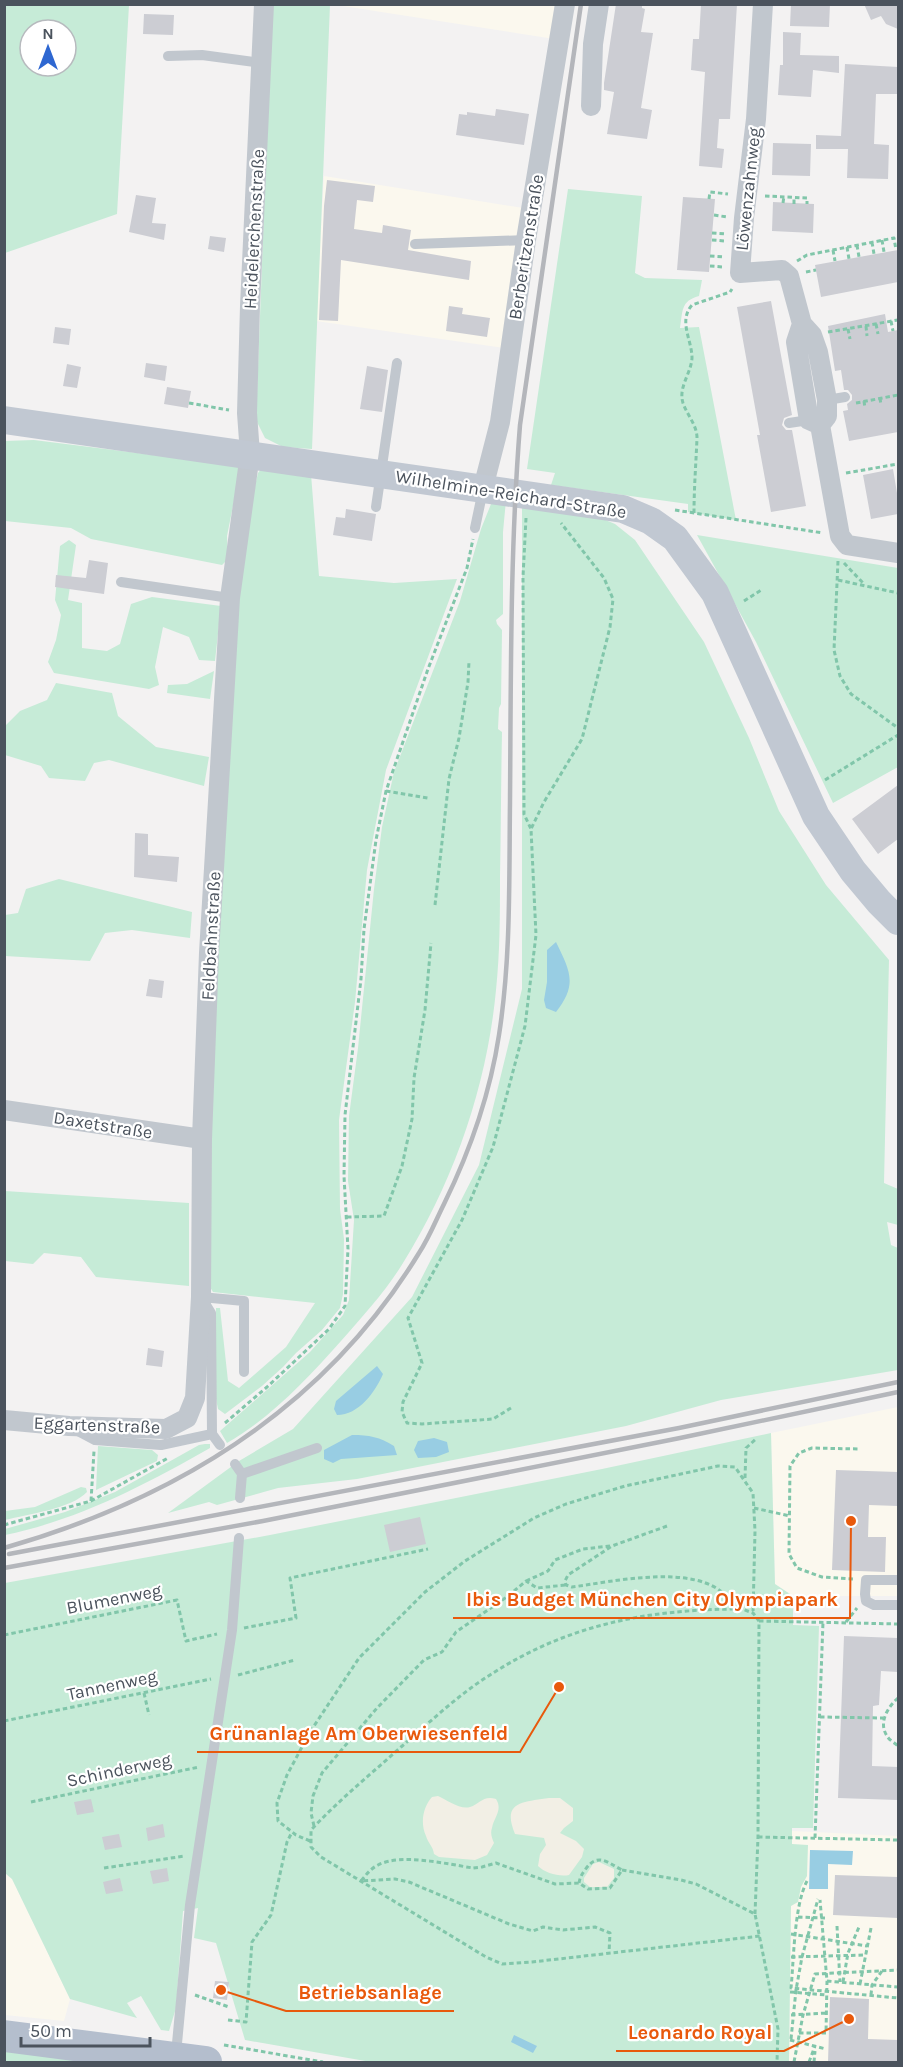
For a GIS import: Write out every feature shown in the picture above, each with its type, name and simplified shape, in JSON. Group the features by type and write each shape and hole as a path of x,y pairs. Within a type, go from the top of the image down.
{"main road":[{"path":"4,2036 202,2055"}],"street":[{"name":"Heidelerchenstraße","path":"250,454 247,413 264,4"},
{"name":"Berberitzenstraße","path":"483,488 500,422 526,240 565,4"},
{"path":"591,106 593,44 599,4"},
{"name":"Löwenzahnweg","path":"763,4 756,119 740,273 783,270"},
{"path":"783,270 789,276 807,329 818,352 826,410 830,476 840,536 847,545 898,553"},
{"name":"Wilhelmine-Reichard-Straße","path":"4,420 623,509 651,521 675,538 716,593 821,824 853,871 898,921"},
{"name":"Feldbahnstraße","path":"187,1418 195,1398 201,1297 202,1139 209,953 230,598 250,454"},
{"name":"Daxetstraße","path":"4,1110 202,1139"},
{"name":"Eggartenstraße","path":"4,1420 69,1426 166,1430 187,1418"}],"lane":[{"path":"168,56 202,55 261,63"},
{"path":"415,244 526,240"},
{"path":"376,507 397,363"},
{"path":"789,423 826,410"},
{"path":"476,528 483,488"},
{"path":"121,582 230,598"},
{"path":"201,1297 244,1301 244,1372"},
{"path":"201,1297 212,1313 212,1434 220,1445"},
{"path":"69,1426 95,1440 161,1445 212,1434"},
{"path":"242,1474 317,1448"},
{"path":"235,1464 242,1474 240,1498"},
{"path":"202,2055 182,1990 190,1905 226,1678 239,1538"},
{"path":"898,1580 866,1580 865,1594 866,1601 874,1605 898,1605"}],"path":[{"path":"709,199 710,192 807,198 807,204"},
{"path":"783,203 784,196"},
{"path":"794,197 794,204"},
{"path":"783,270 807,255 882,240 894,238 896,250"},
{"path":"882,240 884,252"},
{"path":"872,242 874,254"},
{"path":"857,245 859,257"},
{"path":"847,247 849,259"},
{"path":"833,250 835,261"},
{"path":"693,513 697,435 683,403 682,388 691,368 692,357 685,325 686,315 692,305 730,292"},
{"path":"807,329 848,329 898,320"},
{"path":"891,321 893,331"},
{"path":"876,324 878,334"},
{"path":"866,326 867,336"},
{"path":"848,329 850,339"},
{"path":"826,410 898,395"},
{"path":"880,398 881,405"},
{"path":"864,401 865,408"},
{"path":"189,404 247,413"},
{"path":"830,476 886,468 898,464"},
{"path":"511,1408 493,1419 422,1424 407,1423 402,1412 403,1402 422,1363 408,1318 462,1220 493,1148 525,1026 536,935 531,829 524,814 523,577 528,495"},
{"path":"531,829 544,802 582,739 610,627 613,599 604,578 555,516 556,499"},
{"path":"669,509 840,536"},
{"path":"212,1434 305,1352 329,1329 343,1311 348,1279 344,1176 345,1115 368,899 386,791 428,669 467,568 476,528"},
{"path":"838,557 866,585"},
{"path":"898,593 838,580 834,650 840,676 851,693 898,728"},
{"path":"435,905 449,779 461,727 469,661"},
{"path":"844,769 898,735"},
{"path":"386,791 428,798"},
{"path":"347,1217 384,1216 402,1166 412,1119 414,1078 425,1010 431,943"},
{"path":"745,1480 746,1448 756,1439"},
{"path":"91,1501 95,1440"},
{"path":"860,1449 812,1448 799,1453 790,1466 789,1554 797,1568 822,1577 866,1580"},
{"path":"4,1525 91,1501 172,1456"},
{"path":"310,1841 292,1832 278,1821 277,1803 286,1775 310,1732 359,1658 425,1592 465,1560 534,1518 566,1504 625,1486 718,1466 735,1467 753,1493 753,1613 759,1621 758,1837 755,1914 778,2029 777,2062"},
{"path":"754,1508 790,1516"},
{"path":"566,1585 568,1575 612,1546 667,1526"},
{"path":"314,1826 311,1813 313,1796 322,1773 377,1708 424,1660 442,1652 456,1632 526,1581 548,1571 555,1560 583,1549 612,1546"},
{"path":"232,1630 296,1618 290,1578 428,1549"},
{"path":"526,1581 537,1588 566,1585 572,1587 654,1577 689,1579 712,1585 728,1597 733,1610"},
{"name":"Blumenweg","path":"4,1635 177,1600 186,1641 232,1630"},
{"path":"753,1613 733,1610 656,1614 599,1625 551,1641 489,1676 443,1709 314,1826 311,1830 310,1841 313,1850 321,1857 486,1957 502,1964 760,1936"},
{"path":"759,1621 898,1624"},
{"path":"815,1838 823,1622"},
{"name":"Tannenweg","path":"4,1721 216,1678 226,1678 295,1660"},
{"path":"144,1693 149,1715"},
{"path":"898,1698 883,1718 887,1736 898,1746"},
{"path":"820,1717 883,1718"},
{"name":"Schinderweg","path":"31,1802 212,1764"},
{"path":"228,2020 246,2022 252,1942 271,1915 287,1842 292,1832"},
{"path":"758,1837 898,1840"},
{"path":"104,1868 199,1853"},
{"path":"360,1881 380,1863 403,1860 473,1868 496,1863 555,1884 579,1883 588,1889 610,1888 622,1870"},
{"path":"579,1883 580,1877 590,1862 603,1860 622,1870 696,1884 755,1914"},
{"path":"360,1881 395,1879 409,1882 533,1932 543,1927 563,1930 594,1928 610,1933 609,1953"},
{"path":"796,1991 791,1988 792,1957 803,1889 807,1881"},
{"path":"799,2033 826,2033 827,1981 823,1918 819,1899 802,1957 790,2040 826,2049"},
{"path":"791,1915 813,1920 823,1918"},
{"path":"837,1926 842,1983"},
{"path":"842,1983 848,1956 859,1927"},
{"path":"860,1984 871,1928"},
{"path":"791,1934 867,1946"},
{"path":"792,1957 865,1955"},
{"path":"839,1962 847,1962"},
{"path":"870,1995 872,1985 883,1970"},
{"path":"794,2062 799,2033 815,1974 898,1970"},
{"path":"827,1981 898,1987"},
{"path":"182,1990 229,2007"},
{"path":"790,1992 898,1998"},
{"path":"792,2015 827,2013"},
{"path":"808,2062 815,2046"},
{"path":"814,2062 815,2046"},
{"path":"202,2055 323,2062"}],"shaded area":[{"path":"330,4 572,5 567,41"},
{"path":"324,176 523,208 504,348 316,321"},
{"path":"898,1407 898,1596 793,1596 775,1584 771,1433"},
{"path":"792,1831 898,1836 898,2062 789,2062"},
{"path":"4,1873 12,1879 70,1999 64,2021 5,2015"}],"green space":[{"path":"4,5 129,5 117,214 5,253"},
{"path":"272,5 330,5 312,449 283,447 265,438 256,420"},
{"path":"568,189 642,196 635,273 645,278 702,280 699,296 685,304 680,328 699,327 736,520 688,512 688,504 551,485 555,473 527,469"},
{"path":"34,440 241,466 227,536 228,559 222,565 91,539 71,528 5,521 4,441"},
{"path":"262,468 311,474 319,576 394,583 457,579 386,770 367,870 355,1002 339,1120 340,1209 344,1239 343,1294 340,1308 322,1330 283,1367 225,1414 218,1409 216,1399 216,1308 220,1308 228,1381 239,1388 286,1347 315,1303 213,1292 210,1287 210,1190 216,973 236,621 254,490 258,473"},
{"path":"493,499 506,500 503,532 503,614 496,620 502,630 501,704 498,729 502,732 499,934 492,1026 476,1097 465,1132 438,1199 403,1263 389,1283 358,1322 302,1383 259,1421 227,1443 220,1431 310,1352 343,1315 349,1300 354,1220 348,1181 349,1116 382,827 394,772 460,601 481,529"},
{"path":"522,503 584,511 615,524 635,540 704,642 749,738 779,811 826,885 889,960 884,1183 898,1189 898,1225 887,1222 891,1245 898,1248 898,1370 721,1400 626,1426 357,1479 278,1488 217,1505 209,1502 168,1513 239,1461 293,1429 412,1297 479,1165 522,989"},
{"path":"697,535 898,568 898,767 833,803 756,642"},
{"path":"69,540 76,545 68,600 82,603 82,648 107,651 120,644 131,604 152,597 221,606 215,661 199,660 189,637 163,627 155,667 159,685 149,689 54,673 48,662 56,640 61,615 55,600 60,546"},
{"path":"214,671 210,699 167,693 168,685 187,684"},
{"path":"56,683 112,693 118,716 156,747 209,757 204,786 109,760 94,763 85,781 49,778 41,766 5,755 6,725 20,711 47,700"},
{"path":"59,879 192,912 190,938 132,930 105,933 90,961 5,956 5,915 18,913 26,889"},
{"path":"5,1191 189,1203 189,1286 96,1277 81,1257 44,1253 33,1264 5,1261"},
{"path":"771,1433 775,1584 793,1596 793,1625 819,1626 813,1828 792,1828 792,1844 808,1845 807,1876 801,1887 798,1902 791,1906 789,2062 371,2062 245,2040 216,1943 194,1938 198,1908 183,1911 176,2008 169,2031 161,2030 141,1996 127,2003 137,2018 70,1999 12,1879 5,1873 5,1583 270,1535"},
{"path":"210,1444 210,1448 110,1500 59,1520 5,1535 5,1529 65,1512 115,1492 199,1445"},
{"path":"98,1446 152,1450 158,1455 157,1461 96,1490"},
{"path":"81,1487 86,1488 87,1492 71,1503 5,1520 5,1511 35,1507"},
{"path":"5,2049 116,2062 5,2061"}],"sand":[{"path":"438,1796 466,1808 485,1799 496,1799 499,1807 491,1832 494,1843 487,1855 475,1860 439,1857 434,1854 424,1831 423,1821 429,1801 432,1797"},
{"path":"560,1798 573,1808 573,1821 560,1833 576,1841 584,1849 582,1857 569,1875 552,1874 538,1866 540,1854 546,1845 544,1838 515,1834 511,1823 513,1809 517,1805"},
{"path":"599,1862 614,1869 614,1878 607,1887 590,1887 584,1882 584,1878 593,1864"}],"water":[{"path":"556,942 570,977 567,993 556,1012 546,1008 544,1000 547,982 547,950"},
{"path":"377,1366 383,1374 371,1395 359,1407 337,1415 334,1409 336,1401"},
{"path":"352,1435 384,1440 394,1446 397,1455 341,1459 333,1463 324,1459 324,1450"},
{"path":"434,1438 447,1442 449,1452 436,1457 418,1458 414,1450 418,1441"},
{"path":"810,1850 853,1851 852,1865 828,1864 828,1889 809,1889"},
{"path":"514,2035 537,2046 533,2053 511,2042"}],"building":[{"path":"616,4 642,4 642,8 645,9 641,32 653,33 641,108 652,110 647,139 607,134 614,92 604,90 604,83"},
{"path":"701,4 737,4 730,119 719,119 717,148 724,149 722,168 699,166 705,72 691,70 693,39 699,39"},
{"path":"791,4 830,4 829,27 790,26"},
{"path":"864,4 898,4 898,29 886,24 881,16 871,20"},
{"path":"144,14 174,15 173,35 143,34"},
{"path":"783,32 801,33 800,55 839,56 839,73 813,70 811,97 778,95 780,65 783,65"},
{"path":"845,64 898,67 898,94 876,94 874,144 889,145 888,179 847,178 848,149 816,149 816,135 841,136"},
{"path":"496,109 529,114 524,145 456,135 459,114 467,115 467,112 495,116"},
{"path":"773,143 811,144 810,176 772,175"},
{"path":"327,180 375,186 373,202 357,200 354,229 382,233 383,225 411,230 408,250 471,261 469,280 341,260 338,321 319,320"},
{"path":"136,195 156,198 152,223 166,224 164,240 129,232"},
{"path":"683,197 715,199 709,272 677,270"},
{"path":"773,202 814,204 813,233 772,231"},
{"path":"210,236 226,238 224,252 208,249"},
{"path":"898,250 898,282 821,297 815,265"},
{"path":"771,301 792,415 784,418 782,425 786,430 792,430 806,506 771,512 737,307"},
{"path":"449,306 463,308 462,314 490,318 487,337 446,331"},
{"path":"885,314 888,332 898,330 898,432 849,441 843,411 848,410 847,404 852,400 852,395 848,390 844,390 841,370 835,371 828,326"},
{"path":"55,327 71,329 69,345 53,343"},
{"path":"146,363 167,366 165,381 144,377"},
{"path":"67,364 81,367 77,388 63,386"},
{"path":"367,366 388,370 382,412 360,409"},
{"path":"167,387 191,391 188,408 164,404"},
{"path":"893,469 898,514 871,519 863,475"},
{"path":"346,509 376,514 372,541 333,535 336,517 345,518"},
{"path":"89,560 108,563 104,594 55,587 56,575 86,578"},
{"path":"898,785 898,839 878,854 852,819"},
{"path":"135,833 148,834 148,855 179,857 177,882 134,877"},
{"path":"149,979 164,981 162,998 146,996"},
{"path":"148,1348 164,1351 162,1367 146,1365"},
{"path":"836,1470 898,1472 898,1506 869,1505 868,1537 886,1537 885,1572 832,1570"},
{"path":"420,1517 426,1544 390,1552 384,1525"},
{"path":"844,1636 898,1638 898,1672 881,1671 879,1705 873,1706 872,1766 898,1767 898,1800 838,1798"},
{"path":"91,1799 94,1812 77,1815 74,1802"},
{"path":"163,1824 165,1837 148,1841 146,1828"},
{"path":"119,1834 122,1847 105,1850 102,1837"},
{"path":"167,1868 169,1881 153,1884 150,1871"},
{"path":"835,1875 898,1877 898,1918 833,1915"},
{"path":"120,1878 123,1891 106,1894 103,1882"},
{"path":"215,1981 229,1982 227,2000 213,1998"},
{"path":"830,1997 869,1999 868,2039 898,2040 898,2062 828,2062"}],"railway":[{"path":"4,1548 67,1528 128,1503 186,1474 240,1441 291,1402 338,1358 381,1308 426,1241 470,1143 495,1057 506,977 513,567 520,425 581,4"},
{"path":"9,1554 679,1428 898,1382"},
{"path":"4,1568 263,1521 898,1392"}],"place":[{"name":"Ibis Budget München City Olympiapark","path":"851,1521"},
{"name":"Grünanlage Am Oberwiesenfeld","path":"559,1687"},
{"name":"Betriebsanlage","path":"221,1990"},
{"name":"Leonardo Royal","path":"849,2019"}]}
